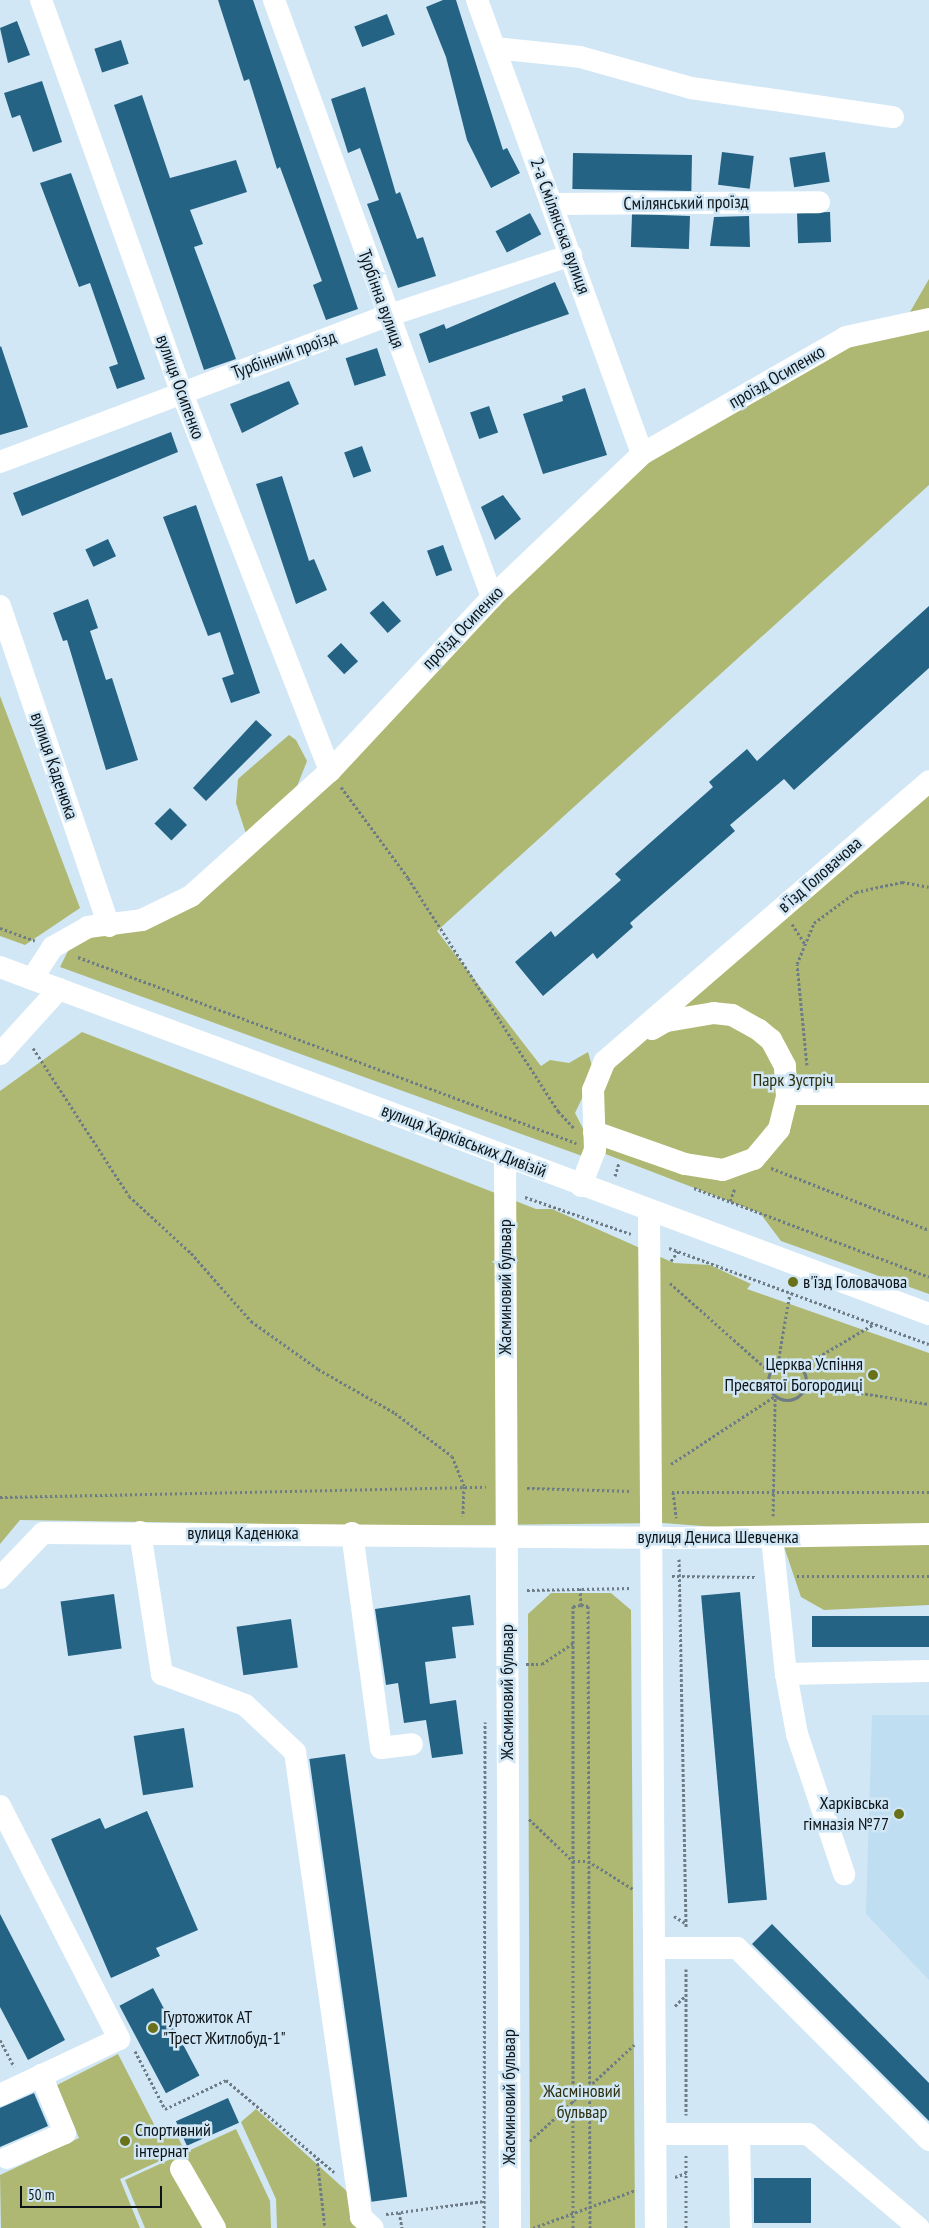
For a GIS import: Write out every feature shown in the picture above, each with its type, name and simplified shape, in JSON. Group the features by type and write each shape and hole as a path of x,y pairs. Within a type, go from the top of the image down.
{"street":[{"name":"вулиця Осипенко","path":"41,0 182,393 330,771"},
{"name":"Турбінна вулиця","path":"274,0 387,316 492,597"},
{"name":"2-а Смілянська вулиця","path":"477,0 553,204 642,454"},
{"path":"495,48 580,58 692,88 893,117"},
{"name":"Смілянський проїзд","path":"553,204 819,202"},
{"name":"Турбінний проїзд","path":"0,462 387,316 571,255"},
{"name":"проїзд Осипенко","path":"32,979 52,947 88,927 109,926 142,920 191,896 330,771 492,597 642,454 846,338 926,317"},
{"name":"вулиця Каденюка","path":"0,606 109,926"},
{"name":"в'їзд Головачова","path":"581,1186 595,1141 593,1090 605,1061 929,781"},
{"name":"вулиця Харківських Дивізій","path":"0,967 505,1156 649,1212 929,1314"},
{"path":"0,1054 22,1032 59,989"},
{"path":"595,1141 698,1168 723,1170 752,1160 779,1129 787,1094 785,1066 771,1040 732,1015 696,1014 666,1021 626,1043"},
{"path":"787,1094 929,1094"},
{"name":"Жасминовий бульвар","path":"505,1156 505,1487 510,2228"},
{"path":"649,1212 656,2228"},
{"path":"140,1532 162,1674 245,1705 295,1752 357,2192 367,2222"},
{"name":"вулиця Каденюка","path":"0,1578 43,1533 140,1532 506,1537"},
{"path":"352,1534 381,1748 412,1744"},
{"name":"вулиця Дениса Шевченка","path":"506,1537 678,1538 929,1534"},
{"path":"772,1537 786,1674 797,1734 844,1874"},
{"path":"786,1674 929,1671"},
{"path":"0,1806 119,2039 0,2095"},
{"path":"655,1948 737,1948 929,2140"},
{"path":"7,2158 65,2133 41,2075"},
{"path":"656,2134 808,2134 919,2228"},
{"path":"739,2134 741,2228"},
{"path":"181,2169 215,2228"}],"path":[{"path":"330,771 408,878 558,1111 595,1141 629,1163"},
{"path":"810,1094 797,964 814,924 856,892 902,882 929,886"},
{"path":"0,928 595,1141"},
{"path":"22,1032 129,1196 191,1253 251,1321 318,1369 395,1413 452,1456 464,1486 463,1536"},
{"path":"752,1160 929,1230"},
{"path":"684,1184 929,1277"},
{"path":"505,1190 649,1240 929,1344"},
{"path":"668,1281 770,1372"},
{"path":"778,1364 790,1292"},
{"path":"801,1367 874,1324"},
{"path":"772,1537 775,1396 768,1385 770,1372 778,1364 790,1361 801,1367 806,1384"},
{"path":"670,1466 775,1396 794,1399 806,1384"},
{"path":"806,1384 929,1404"},
{"path":"0,1497 464,1486 773,1493 929,1492"},
{"path":"678,1538 686,1924 686,2228"},
{"path":"580,1605 580,1588 631,1588 652,1577"},
{"path":"573,2228 573,1606 580,1605 588,1606 590,2228"},
{"path":"507,1664 542,1664 573,1642"},
{"path":"484,2228 485,1711"},
{"path":"485,1777 573,1861 588,1861 686,1924"},
{"path":"484,2184 686,1995"},
{"path":"116,2030 122,2027 165,2109 226,2080 357,2192"},
{"path":"0,2040 18,2075"},
{"path":"317,2158 324,2228"},
{"path":"533,2228 686,2172"},
{"path":"367,2222 399,2212 484,2201"},
{"path":"399,2212 402,2228"}],"shaded area":[{"name":"Харківська гімназія №77","path":"872,1715 929,1715 929,1980 866,1914"}],"green space":[{"path":"929,279 929,485 437,931 541,1066 550,1060 569,1063 588,1052 594,1073 575,1113 589,1140 585,1157 60,967 73,941 165,916 246,834 236,803 238,779 289,735 296,740 307,761 296,789 641,466 910,312"},
{"path":"0,696 80,908 25,945 0,936"},
{"name":"Парк Зустріч","path":"929,781 929,1294 781,1241 760,1213 595,1150 605,1061"},
{"path":"82,1032 536,1209 552,1209 674,1263 710,1265 751,1284 747,1289 929,1353 929,1605 824,1610 801,1597 779,1532 663,1523 391,1526 20,1520 0,1544 0,1091"},
{"name":"Жасміновий бульвар","path":"551,1593 611,1593 631,1610 635,2228 530,2228 528,1614"},
{"path":"118,2054 159,2134 174,2128 184,2150 120,2179 140,2228 1,2228 0,2175 79,2138 57,2085"},
{"path":"256,2109 351,2195 367,2228 277,2228 276,2199 241,2122"},
{"path":"236,2129 270,2201 271,2228 145,2228 125,2180"}],"building":[{"path":"218,0 253,0 358,309 326,320 313,285 322,281 280,167 277,169 249,79 244,81"},
{"path":"443,0 456,0 503,150 507,148 520,173 491,188 467,140 446,57 426,7"},
{"path":"387,14 395,35 362,47 354,27"},
{"path":"17,21 30,55 8,63 0,28"},
{"path":"121,40 129,64 102,72 94,49"},
{"path":"42,81 62,142 33,152 20,115 12,118 4,93"},
{"path":"365,87 396,194 400,192 417,239 423,237 436,276 398,288 367,204 379,200 360,148 348,153 331,99"},
{"path":"142,95 170,178 236,160 247,192 190,210 203,244 194,247 236,359 204,370 114,105"},
{"path":"722,152 754,156 750,189 718,185"},
{"path":"825,152 830,182 794,187 789,158"},
{"path":"573,153 692,155 691,191 572,189"},
{"path":"71,173 145,379 117,389 109,367 118,364 90,283 79,287 40,183"},
{"path":"830,212 831,242 798,243 797,213"},
{"path":"530,213 541,234 507,253 496,231"},
{"path":"632,214 690,216 689,249 631,247"},
{"path":"749,216 750,247 710,246 714,217"},
{"path":"555,282 569,314 429,363 419,334 444,324 446,329"},
{"path":"0,347 28,427 0,435"},
{"path":"377,348 386,376 355,386 346,358"},
{"path":"289,381 299,404 242,433 230,404"},
{"path":"585,388 607,455 543,474 523,414 563,401 562,396"},
{"path":"489,406 498,432 479,439 470,413"},
{"path":"171,432 178,452 22,516 13,493"},
{"path":"362,446 371,471 353,478 344,452"},
{"path":"282,476 309,561 314,559 327,590 296,604 256,484"},
{"path":"503,495 521,519 495,540 481,507"},
{"path":"196,505 260,693 231,703 222,678 234,674 220,632 208,636 163,517"},
{"path":"108,539 116,556 93,567 85,550"},
{"path":"443,545 452,570 436,576 427,551"},
{"path":"88,599 98,628 90,631 106,680 112,678 138,760 106,770 67,640 63,641 53,613"},
{"path":"383,601 401,621 388,633 370,613"},
{"path":"929,606 929,668 794,790 784,779 730,825 735,831 630,923 633,927 597,959 593,953 543,996 515,962 551,931 555,937 621,880 615,874 713,787 709,782 747,749 757,761"},
{"path":"341,643 358,661 344,674 327,656"},
{"path":"256,720 272,735 206,801 193,788"},
{"path":"170,808 187,825 171,841 154,824"},
{"path":"740,1592 767,1900 728,1903 701,1595"},
{"path":"114,1594 122,1648 68,1656 61,1602"},
{"path":"470,1595 474,1625 452,1627 456,1658 425,1662 430,1704 456,1700 463,1754 432,1758 426,1720 404,1723 398,1683 386,1685 375,1609"},
{"path":"812,1616 929,1616 929,1647 812,1647"},
{"path":"291,1619 298,1668 243,1675 237,1627"},
{"path":"184,1728 193,1787 143,1795 134,1736"},
{"path":"345,1754 407,2197 372,2202 309,1759"},
{"path":"147,1811 198,1930 156,1948 160,1956 111,1978 51,1839 100,1818 105,1829"},
{"path":"0,1914 65,2040 28,2060 0,2007"},
{"path":"772,1924 929,2083 929,2121 752,1944"},
{"name":"Гуртожиток АТ \"Трест Житлобуд-1\"","path":"153,1988 199,2075 166,2093 119,2006"},
{"path":"34,2093 48,2126 0,2147 0,2108"},
{"path":"228,2098 239,2123 187,2146 176,2121"},
{"path":"754,2178 811,2178 811,2223 754,2223"}],"place":[{"name":"в'їзд Головачова","path":"793,1282"},
{"name":"Церква Успіння Пресвятої Богородиці","path":"873,1375"},
{"name":"Харківська гімназія №77","path":"899,1814"},
{"name":"Гуртожиток АТ \"Трест Житлобуд-1\"","path":"153,2028"},
{"name":"Спортивний інтернат","path":"125,2141"}]}
